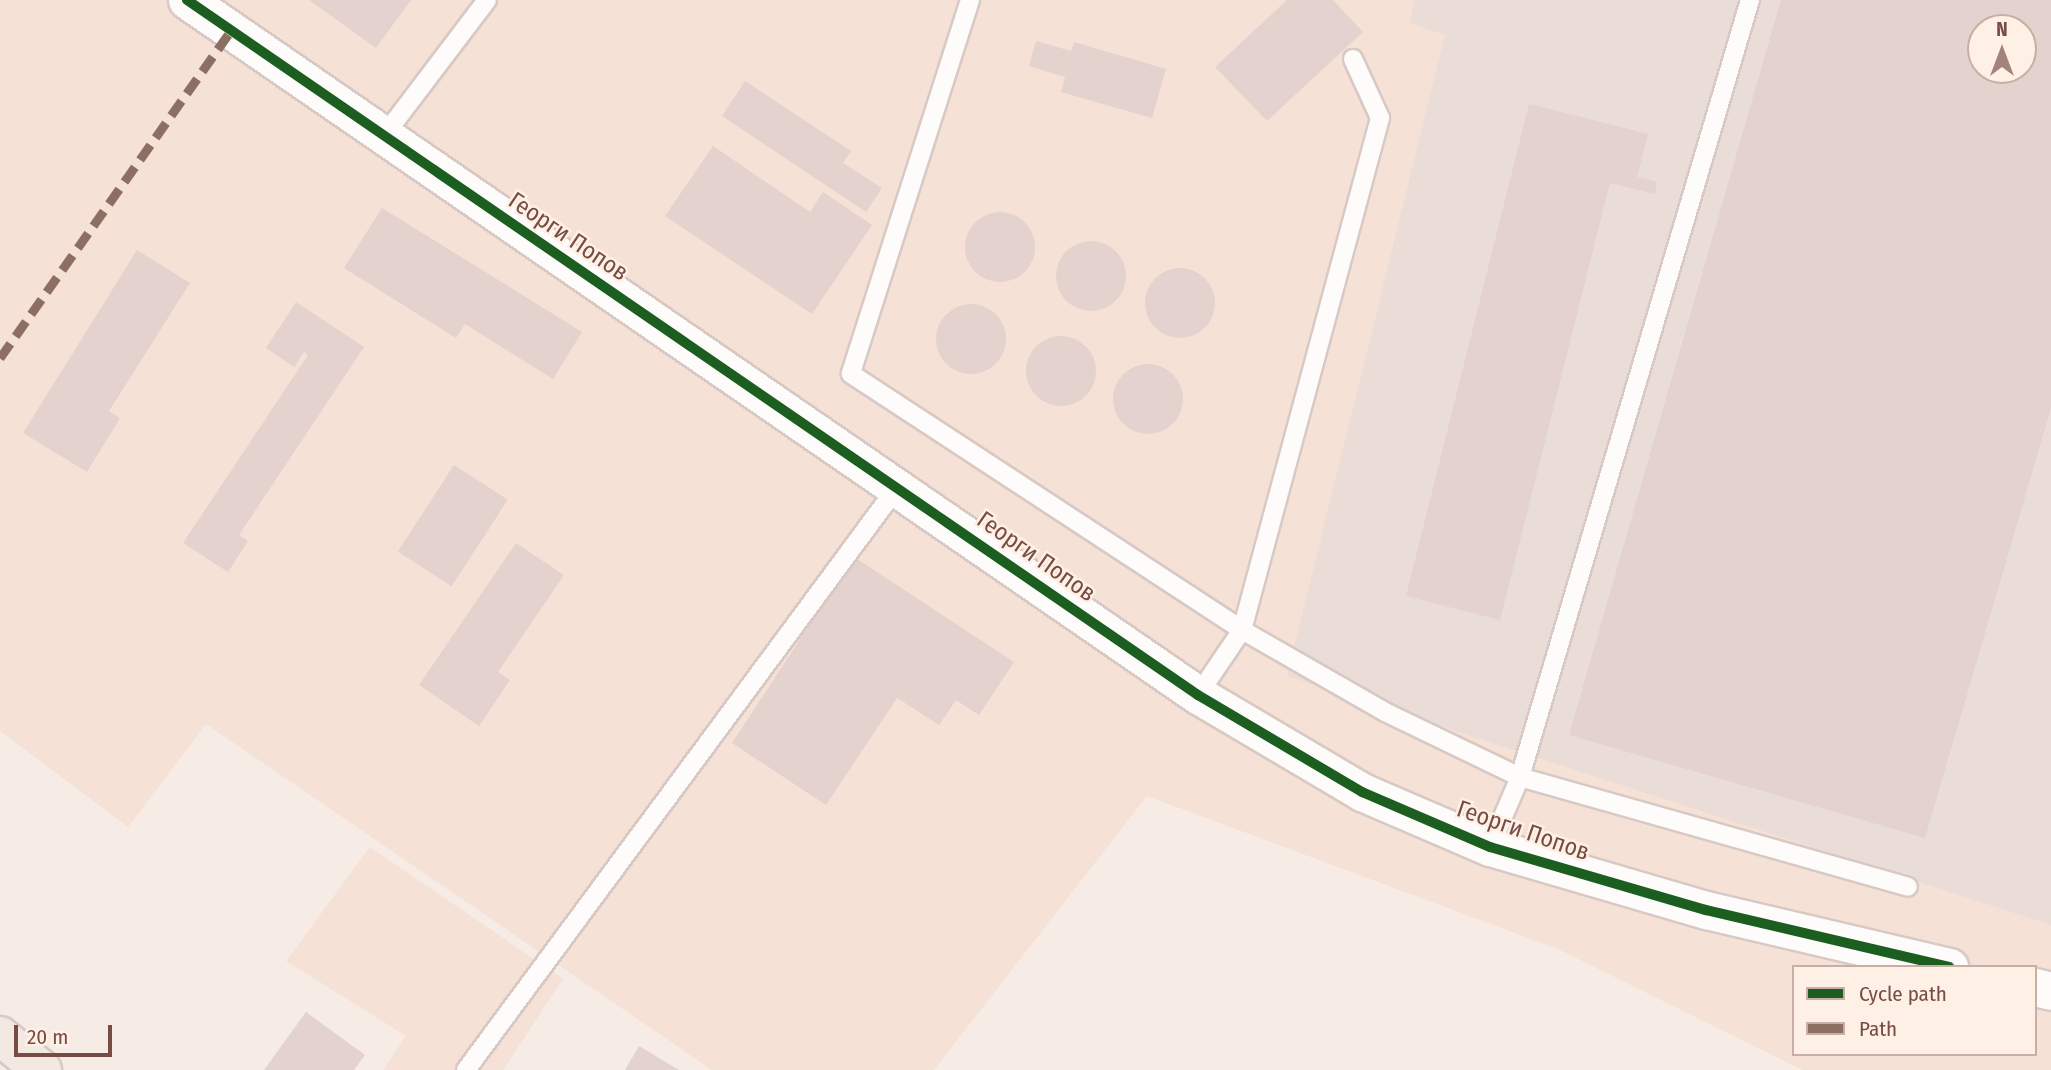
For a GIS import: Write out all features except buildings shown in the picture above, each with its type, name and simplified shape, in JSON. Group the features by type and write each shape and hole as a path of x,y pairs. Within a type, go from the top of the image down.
{"main road":[{"path":"0,1036 42,1070"}],"street":[{"name":"Георги Попов","path":"187,0 898,486 1198,695 1362,792 1490,846 1706,910 1940,965"}],"lane":[{"path":"383,136 487,0"},
{"path":"970,0 851,374 1242,630 1385,712 1520,777 1908,887"},
{"path":"1490,846 1520,777 1750,0"},
{"path":"1198,695 1242,630 1380,118 1353,59"},
{"path":"466,1070 898,486"}],"shaded area":[{"path":"0,0 2051,0 2051,1070 1802,1070 1560,950 1147,796 934,1070 712,1070 206,724 128,827 0,731"},
{"path":"1414,0 2051,0 2051,925 1287,676 1445,35 1410,23"},
{"path":"370,847 563,979 503,1070 383,1070 406,1036 286,961"}],"marked path":[{"path":"0,358 231,31"}],"cycle path":[{"path":"187,0 1198,695 1362,792 1490,847 1706,910 1940,965"}]}
